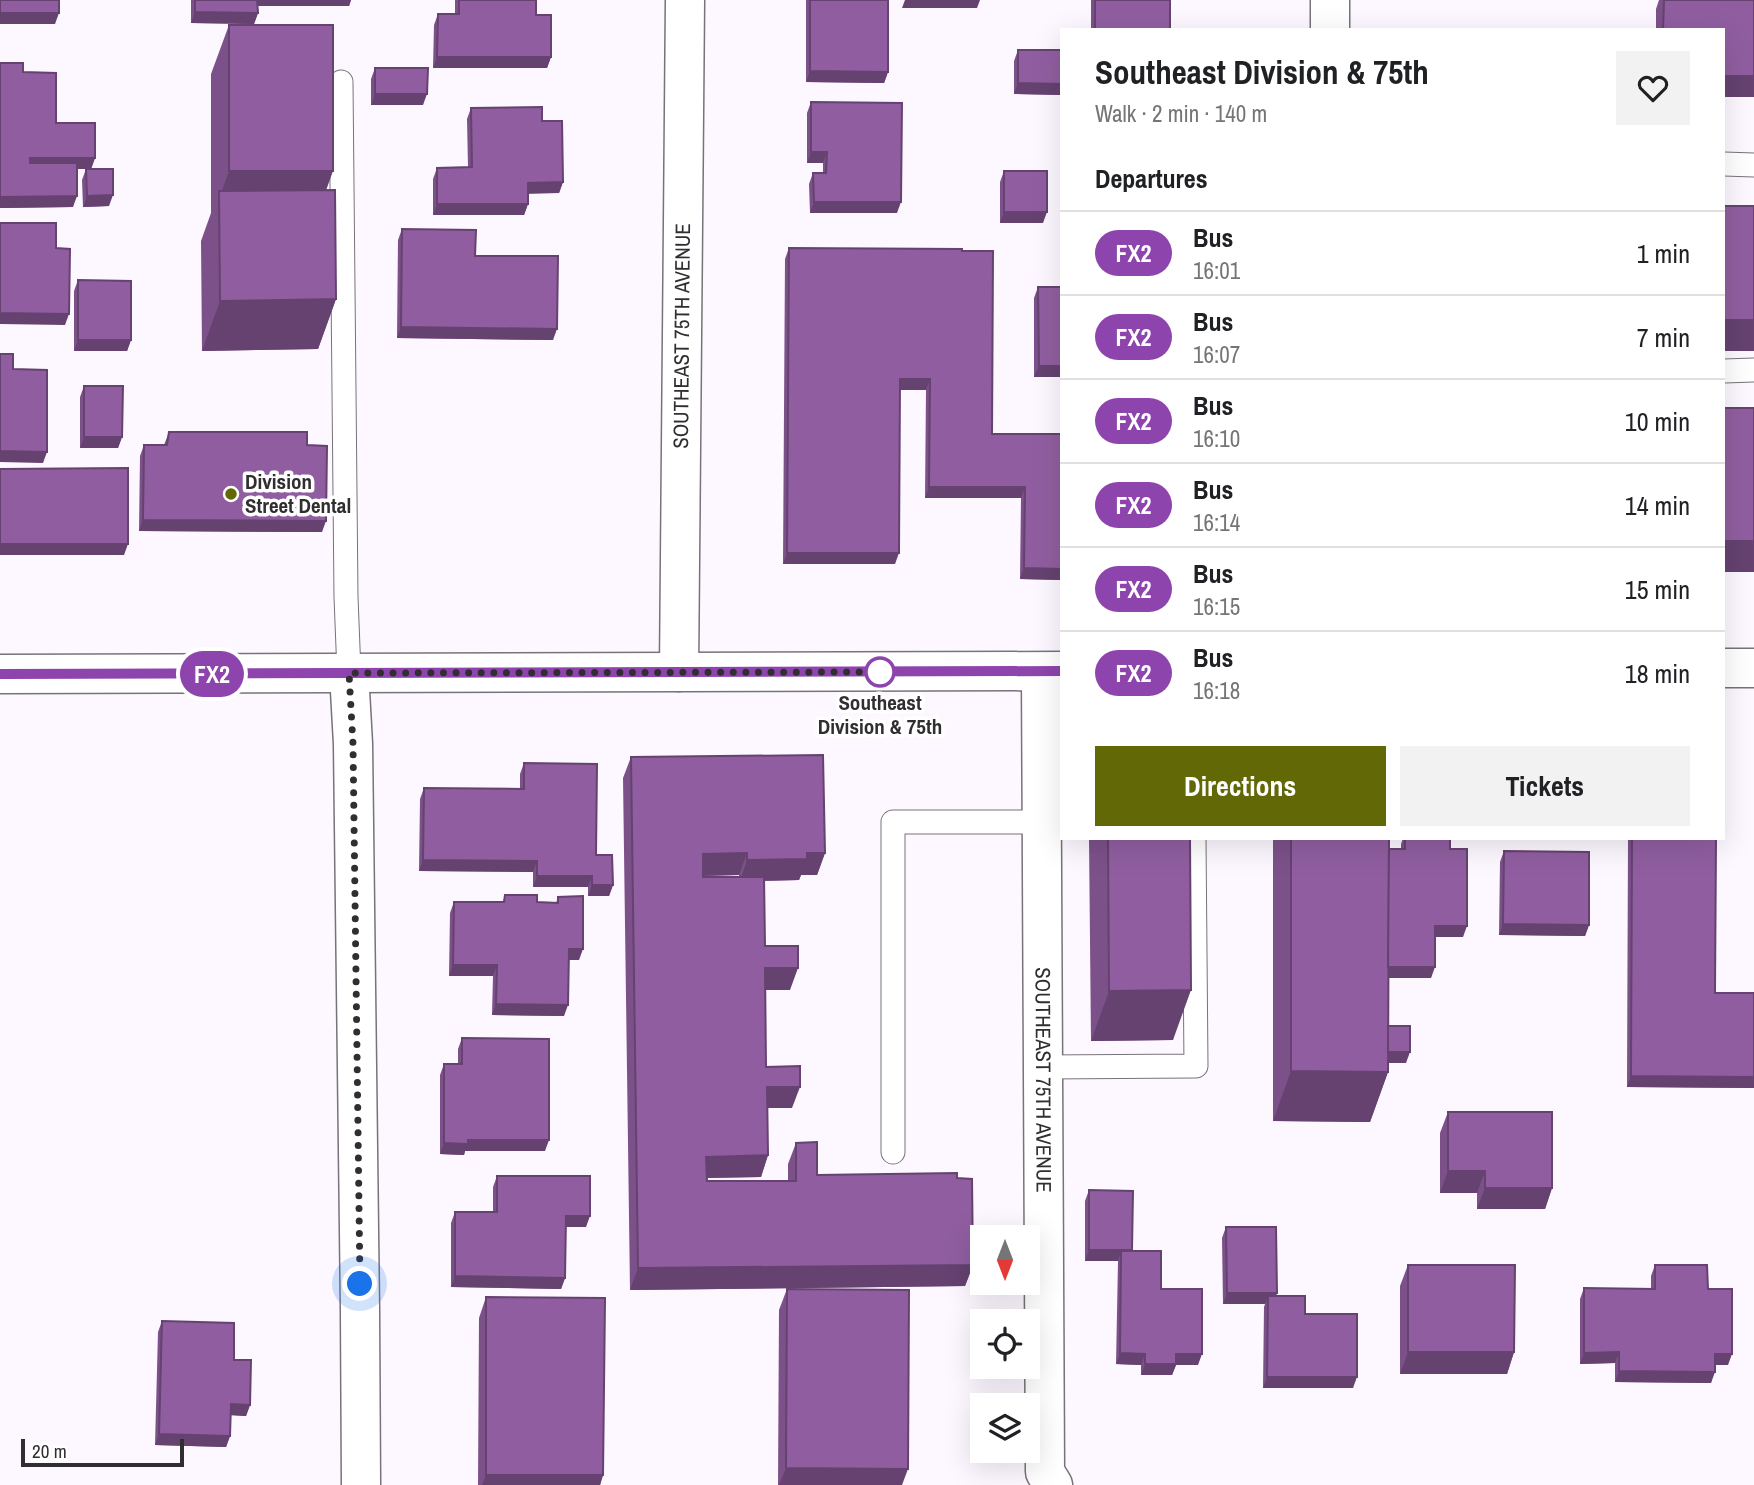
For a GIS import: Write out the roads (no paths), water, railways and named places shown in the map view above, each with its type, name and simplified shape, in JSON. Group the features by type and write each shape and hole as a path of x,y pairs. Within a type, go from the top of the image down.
{"street":[{"name":"SOUTHEAST 75TH AVENUE","path":"679,672 685,0"},
{"path":"1330,28 1331,0"},
{"path":"1725,668 1754,668"},
{"name":"SOUTHEAST 75TH AVENUE","path":"1052,671 1041,822 1045,1472 1053,1485"},
{"path":"0,674 1052,671"},
{"path":"349,673 353,744 361,1485"}],"lane":[{"path":"341,82 349,673"},
{"path":"1725,164 1754,164"},
{"path":"1725,371 1754,370"},
{"path":"893,1152 893,822 1041,822"},
{"path":"1043,1067 1196,1066 1194,840"}],"place":[{"name":"Division Street Dental","path":"231,494"},
{"name":"Southeast Division & 75th","path":"880,672"}]}
